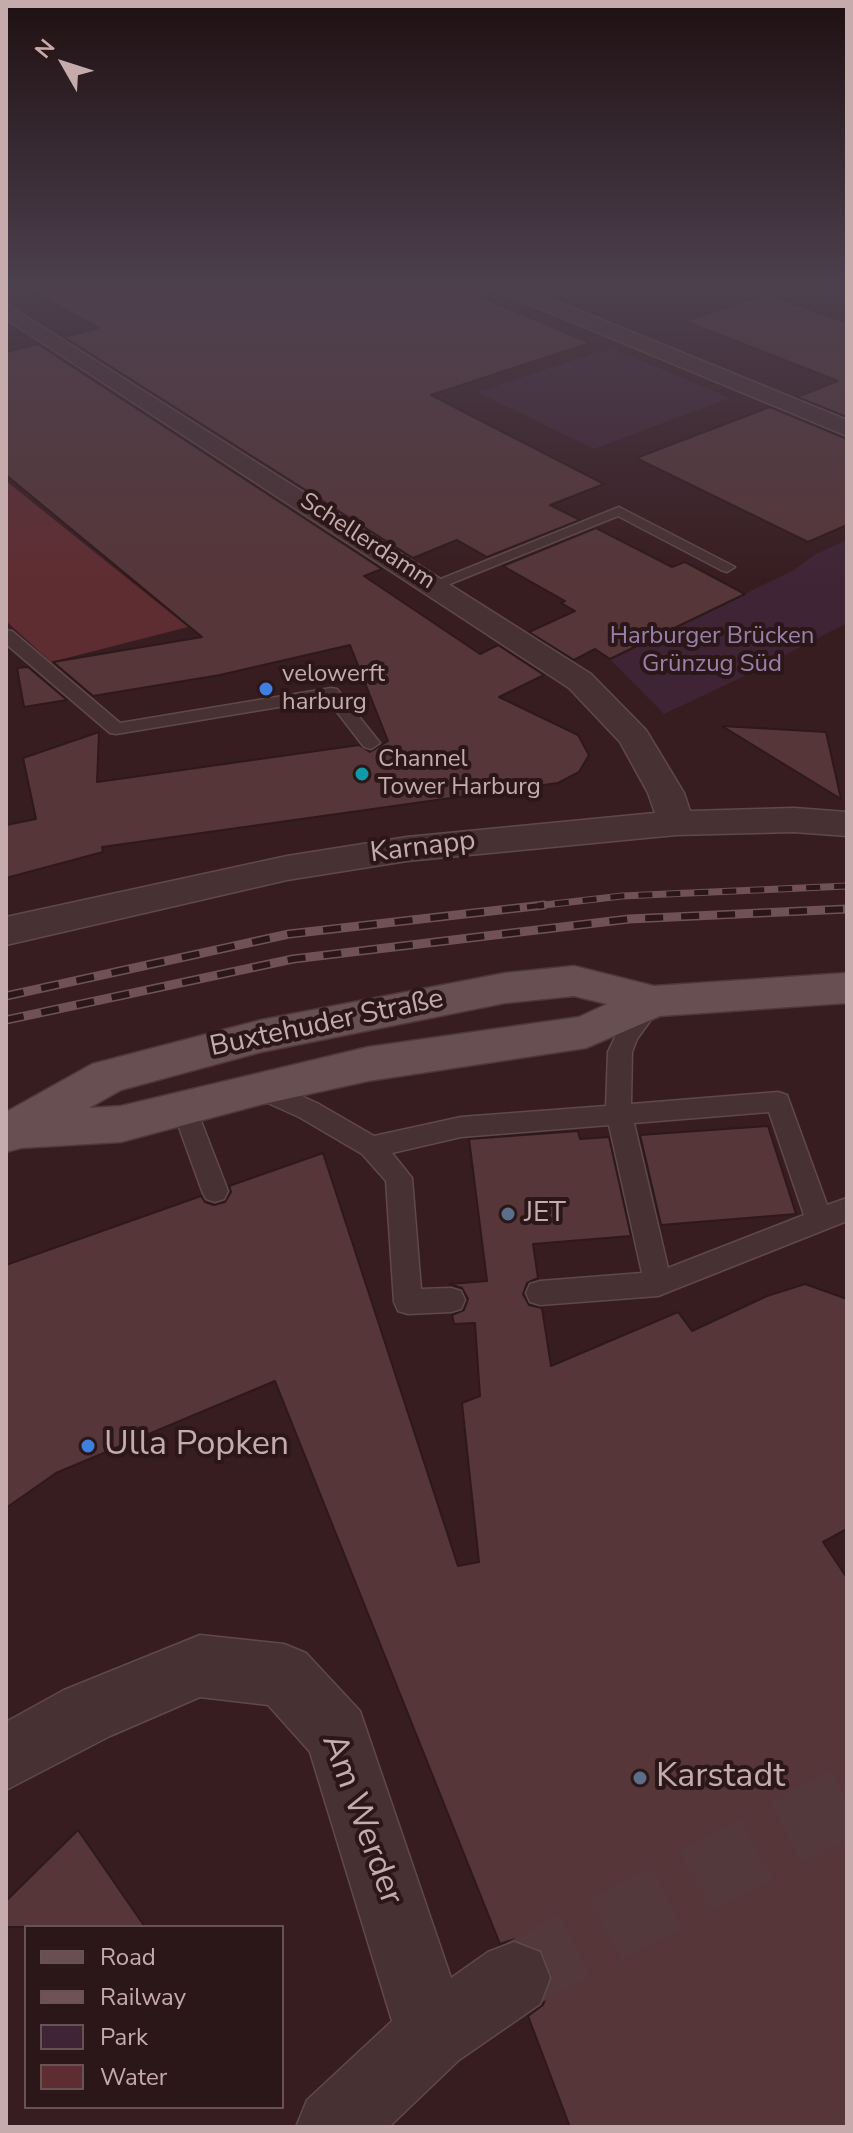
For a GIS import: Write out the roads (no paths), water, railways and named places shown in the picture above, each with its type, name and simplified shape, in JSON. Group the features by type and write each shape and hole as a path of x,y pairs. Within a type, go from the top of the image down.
{"main road":[{"name":"Buxtehuder Straße","path":"11,1133 108,1076 191,1053 323,1023 505,988 574,981 654,1001 847,988"},
{"name":"Buxtehuder Straße","path":"11,1133 121,1124 259,1088 368,1064 586,1032 654,1001"}],"street":[{"name":"Schellerdamm","path":"120,384 580,681 634,737 666,793 676,823"},
{"path":"738,384 847,429"},
{"name":"Karnapp","path":"6,931 104,907 347,858 407,849 676,823 794,820 847,824"},
{"name":"Am Werder","path":"6,1757 87,1713 200,1666 284,1675 337,1734 433,2034"},
{"path":"334,2127 433,2034 514,1978"}],"lane":[{"path":"434,585 619,511 727,567"},
{"path":"6,635 116,729 331,693 371,743"},
{"path":"654,1001 627,1035 620,1052 617,1073 619,1112 658,1284"},
{"path":"259,1088 308,1110 371,1147 399,1178 408,1302 451,1300"},
{"path":"371,1147 461,1127 619,1112 778,1102 819,1221"},
{"path":"184,1108 215,1191"},
{"path":"540,1293 658,1284 847,1209"}],"water":[{"path":"6,481 188,627 51,662 6,621"}],"tunnel":[{"path":"514,1978 847,1801"}],"railway":[{"path":"527,907 622,896 847,886"},
{"path":"6,996 289,934 544,905"},
{"path":"6,1020 293,959 629,919 847,909"}],"place":[{"name":"velowerft harburg","path":"266,689"},
{"name":"Channel Tower Harburg","path":"362,774"},
{"name":"JET","path":"508,1214"},
{"name":"Ulla Popken","path":"88,1446"},
{"name":"Karstadt","path":"640,1778"}],"park label":[{"name":"Harburger Brücken Grünzug Süd","path":"712,651"}]}
